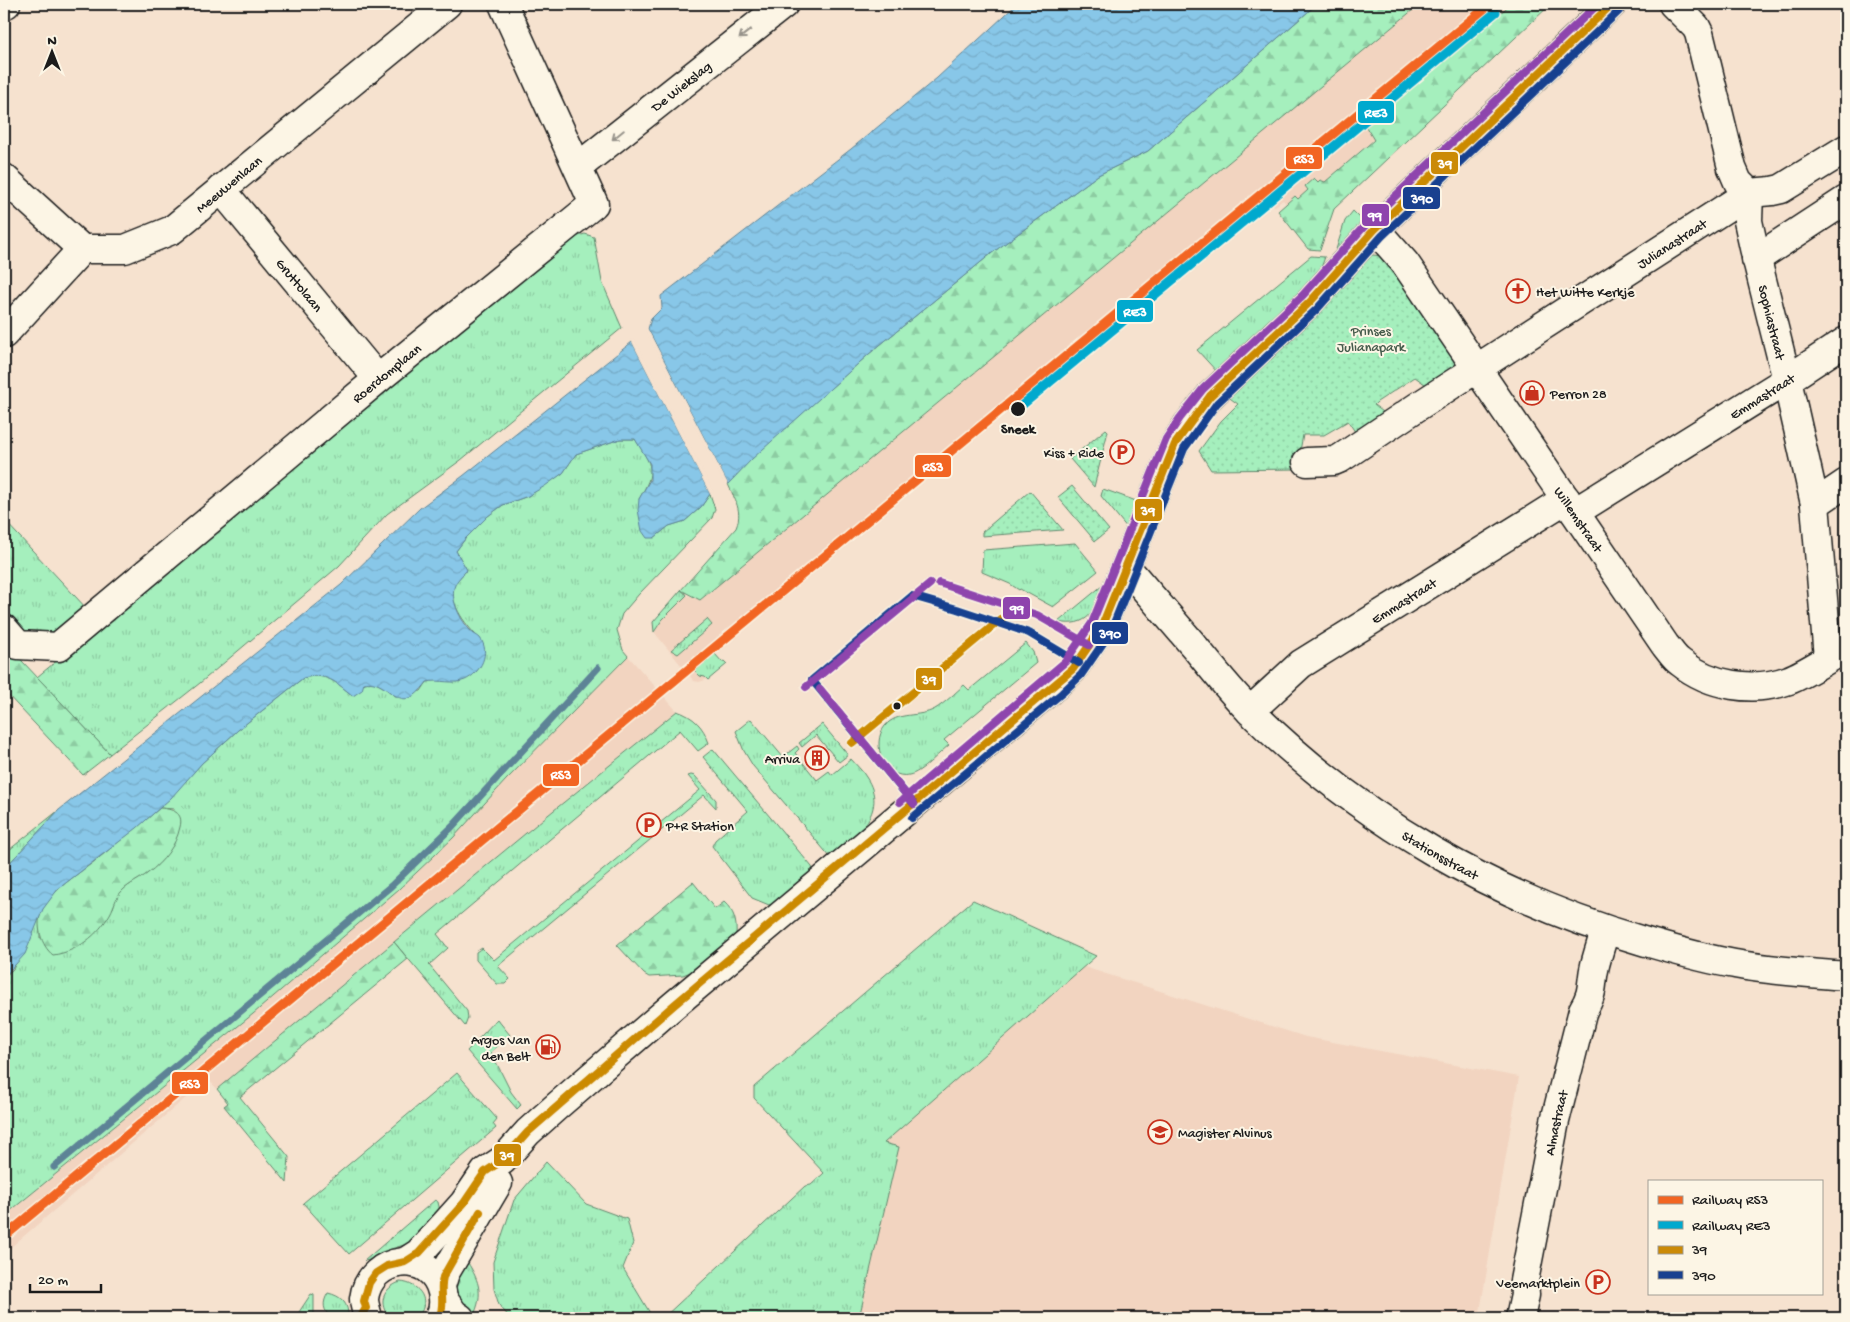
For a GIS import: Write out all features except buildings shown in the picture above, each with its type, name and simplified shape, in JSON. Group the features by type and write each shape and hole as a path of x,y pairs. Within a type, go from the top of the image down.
{"street":[{"name":"Meeuwenlaan","path":"82,249 125,249 172,230 447,4"},
{"name":"Roerdomplaan","path":"4,629 18,645 58,647 378,379 594,204 503,4"},
{"name":"De Wiekslag","path":"578,167 784,4"},
{"path":"365,1315 364,1301 369,1283 376,1273 387,1266 405,1262 419,1253 459,1209 485,1172 502,1160 542,1120 674,1005 1073,669 1101,628 1127,568 1169,457 1188,424 1210,396 1328,284 1375,228 1612,4"},
{"path":"1673,4 1696,27 1699,34 1732,168 1738,182 1749,192"},
{"name":"Julianastraat","path":"1478,368 1749,192 1781,189 1846,149"},
{"path":"4,178 82,249 4,334"},
{"name":"Gruttolaan","path":"221,189 378,379"},
{"name":"Sophiastraat","path":"1749,192 1748,221 1787,380 1814,504 1837,653"},
{"path":"1756,259 1846,200"},
{"name":"Willemstraat","path":"1375,228 1405,263 1665,645 1678,661 1694,672 1712,680 1754,688 1790,680 1837,653"},
{"name":"Emmastraat","path":"1250,711 1301,664 1570,505 1787,380 1846,341"},
{"path":"1307,462 1334,461 1341,458 1478,368"},
{"path":"1814,504 1846,483"},
{"name":"Stationsstraat","path":"1127,568 1216,674 1250,711 1297,754 1356,802 1402,833 1488,882 1557,913 1605,930 1689,955 1736,965 1846,976"},
{"name":"Almastraat","path":"1520,1318 1525,1295 1524,1281 1555,1121 1582,1010 1590,998 1594,967 1605,930"},
{"path":"446,1306 445,1273 498,1181 502,1160"},
{"path":"405,1262 422,1266 432,1274 446,1306"}],"shaded area":[{"path":"1420,4 1513,4 1367,128 1374,139 1325,182 1320,180 1318,182 1315,178 1309,190 1298,200 1295,196 1286,204 1283,200 1275,206 1267,201 1184,269 1182,267 1082,348 716,654 723,666 705,680 694,681 654,632 676,604 687,595 700,600"},
{"path":"628,656 677,711 543,819 217,1089 208,1079 4,1253 4,1216 253,1014 399,889 453,838 506,780"},
{"name":"Magister Alvinus","path":"974,907 1084,967 1306,1037 1519,1077 1479,1318 818,1318 849,1176"}],"green space":[{"path":"1317,4 1420,4 700,600 681,590 736,528 739,516 728,484 751,459 869,354 992,253 1098,175 1148,151"},
{"path":"1511,4 1551,4 1334,209 1320,250 1308,249 1278,211 1295,196 1298,199 1308,190 1305,186 1314,178 1318,182 1320,180 1325,182 1374,140 1366,127"},
{"path":"1353,211 1364,222 1333,259 1345,221"},
{"path":"585,234 594,237 602,282 622,328 461,460 387,514 339,566 200,683 110,754 37,677 565,245 575,237"},
{"name":"Prinses Julianapark","path":"1372,255 1384,256 1459,357 1457,369 1429,387 1415,377 1377,402 1374,405 1387,415 1357,435 1348,421 1324,435 1303,435 1300,451 1300,469 1211,470 1199,451 1221,421 1238,404 1227,396 1367,257"},
{"path":"1311,256 1325,257 1318,276 1218,373 1197,350"},
{"path":"1106,429 1108,431 1094,487 1070,459"},
{"path":"620,439 635,439 649,463 650,475 639,499 654,538 669,526 685,521 701,507 710,494 715,509 712,518 622,614 617,630 623,650 628,656 506,780 453,838 399,889 253,1014 4,1216 4,977 13,969 40,915 40,938 113,908 116,897 126,887 148,873 163,859 174,809 160,808 202,763 238,730 303,678 311,676 324,677 336,683 353,696 365,683 369,682 381,686 395,696 421,691 427,682 436,680 453,681 481,640 470,629 456,608 453,592 454,585 467,570 456,551 488,516 503,505 528,496 563,473 576,454"},
{"path":"1072,486 1109,530 1095,541 1058,497"},
{"path":"1103,489 1139,502 1128,529 1101,496"},
{"path":"1030,491 1063,530 982,536 982,532"},
{"path":"4,520 88,610 40,651 4,611"},
{"path":"1075,543 1098,571 1053,607 1010,584 982,572 983,550"},
{"path":"1103,585 1106,588 1089,616 1076,622 1058,622"},
{"path":"681,590 687,595 662,620 654,632 653,622"},
{"path":"707,619 712,625 678,654 671,650"},
{"path":"4,642 110,754 83,775 4,691"},
{"path":"1026,643 1033,652 1036,663 944,740 949,745 930,762 919,771 909,775 900,775 893,772 887,766 882,759 879,742 881,733 890,721 902,716 929,712 946,701 964,685 969,690"},
{"path":"715,654 722,662 724,661 727,664 708,680 695,671"},
{"path":"677,711 697,723 709,743 698,751 680,730 437,934 448,948 429,965 467,1011 468,1018 465,1026 394,942"},
{"path":"751,719 783,757 797,746 799,749 795,753 817,780 829,771 832,775 851,759 866,777 872,790 874,802 872,813 859,833 831,858 753,766 744,751 736,731"},
{"path":"822,724 848,755 839,762 816,735 802,747 799,743"},
{"path":"713,749 812,867 813,871 775,904 769,905 752,898 712,846 715,840 748,811 703,757"},
{"path":"688,776 695,776 716,800 716,808 704,795 498,966 510,979 505,984 497,984 476,960 476,952 482,948 494,960 700,790"},
{"path":"160,808 176,812 181,822 175,841 164,859 154,869 122,891 105,922 93,935 70,950 53,955 45,946 39,928 42,910 52,895"},
{"path":"59,810 4,869 4,854"},
{"path":"693,882 715,909 724,902 727,905 734,917 736,935 693,971 683,975 649,977 617,945"},
{"path":"973,900 1096,956 884,1143 899,1147 859,1318 663,1318 805,1186 811,1185 824,1173 754,1098 754,1087"},
{"path":"394,942 408,959 240,1097 289,1157 287,1183 224,1106 228,1103 217,1089"},
{"path":"497,1019 510,1035 491,1052 511,1092 521,1105 517,1109 467,1051"},
{"path":"457,1073 497,1119 493,1124 496,1128 349,1254 303,1203"},
{"path":"546,1162 586,1204 627,1219 633,1243 623,1268 653,1318 510,1318 499,1305 494,1289 493,1262 514,1200"},
{"path":"435,1200 438,1202 441,1216 425,1234 407,1244 391,1249 375,1259 364,1261"},
{"path":"465,1258 476,1279 479,1293 477,1308 473,1317 459,1300 453,1285 454,1279"},
{"path":"400,1282 413,1286 422,1295 424,1300 423,1306 416,1318 390,1318 386,1313 383,1302 386,1292 389,1288"},
{"path":"328,1293 337,1296 346,1304 348,1318 331,1318 328,1315 324,1303"},
{"path":"311,1294 314,1295 314,1315 316,1318 295,1318"}],"water":[{"path":"1017,4 1317,4 1148,151 1098,175 992,253 869,354 752,459 728,484 648,329 651,319 662,308 661,296 851,149 937,78"},
{"path":"632,342 710,494 701,507 685,521 669,526 654,538 647,538 642,531 638,510 639,499 650,480 650,464 635,439 620,439 576,454 563,473 545,486 528,496 503,505 488,516 456,551 467,570 455,585 454,597 457,610 463,622 480,638 485,649 483,662 471,677 461,681 427,682 417,693 409,698 401,698 373,683 364,683 362,690 353,696 336,683 324,677 311,676 303,678 238,730 202,763 171,798 137,828 58,889 43,909 25,954 4,977 4,869 59,810 341,585 420,508"}],"pier":[{"path":"646,326 728,484 726,486 646,330"},
{"path":"631,340 635,341 713,492 710,494"}],"waterway":[{"path":"54,1167 391,886 452,827 598,668"}],"rail line":[{"name":"RS3","path":"4,1237 1490,4"},
{"name":"RE3","path":"1015,411 1496,12"}],"transit line":[{"name":"99","path":"900,802 1065,662 1092,623 1166,439 1203,389 1303,295 1368,222 1598,4"},
{"name":"39","path":"360,1318 366,1308 364,1301 369,1283 376,1273 387,1266 405,1262 419,1253 464,1203 485,1172 503,1160 528,1132 674,1005 1073,669 1101,628 1175,444 1210,396 1310,302 1375,229 1612,4"},
{"name":"390","path":"912,818 1081,675 1110,633 1184,449 1217,403 1317,309 1382,236 1619,11"},
{"name":"99","path":"939,583 1037,615 1089,645"},
{"name":"99","path":"806,687 930,584"},
{"name":"390","path":"914,804 812,680 912,596 1029,633 1079,663"},
{"name":"39","path":"852,743 1006,615"},
{"name":"99","path":"820,689 914,804"},
{"name":"39","path":"439,1318 442,1308 443,1277 480,1212"}],"place":[{"name":"Het Witte Kerkje","path":"1518,291"},
{"name":"Perron 28","path":"1532,393"},
{"name":"Sneek","path":"1018,409"},
{"name":"Kiss + Ride","path":"1122,452"},
{"name":"Arriva","path":"817,758"},
{"name":"P+R Station","path":"649,825"},
{"name":"Argos Van den Belt","path":"548,1047"},
{"name":"Magister Alvinus","path":"1160,1132"},
{"name":"Veemarktplein","path":"1598,1282"}]}
